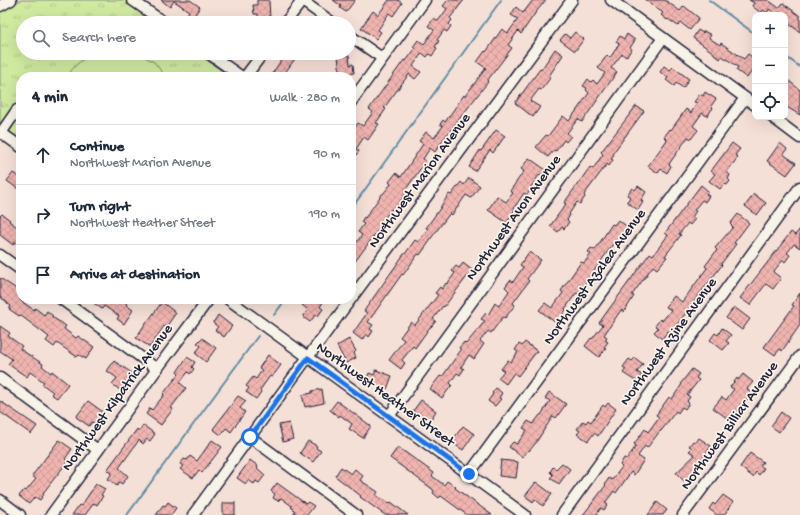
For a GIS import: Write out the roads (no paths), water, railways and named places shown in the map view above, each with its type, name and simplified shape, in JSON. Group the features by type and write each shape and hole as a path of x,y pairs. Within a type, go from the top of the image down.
{"street":[{"path":"0,6 11,0"},
{"path":"132,0 155,16"},
{"path":"290,16 301,0 323,16"},
{"path":"356,95 425,0"},
{"name":"Northwest Marion Avenue","path":"356,293 572,0"},
{"path":"610,0 752,103"},
{"name":"Northwest Avon Avenue","path":"389,416 663,38"},
{"path":"356,40 382,58"},
{"path":"218,60 235,72"},
{"path":"249,72 258,60"},
{"name":"Northwest Azalea Avenue","path":"469,474 745,98"},
{"path":"16,111 0,132 16,143"},
{"path":"776,120 800,138"},
{"name":"Northwest Azine Avenue","path":"562,515 800,187"},
{"path":"0,255 16,266"},
{"path":"68,304 157,369"},
{"name":"Northwest Kilpatrick Avenue","path":"51,515 205,304"},
{"name":"Northwest Heather Street","path":"235,304 525,515"},
{"name":"Northwest Marion Avenue","path":"193,515 348,304"},
{"name":"Northwest Billiar Avenue","path":"683,515 800,356"},
{"path":"0,378 98,450"},
{"path":"250,437 356,515"},
{"path":"0,500 20,515"}],"waterway":[{"path":"356,202 501,0"},
{"path":"709,0 752,32"},
{"path":"788,58 800,67"},
{"path":"274,315 282,304"},
{"path":"127,515 258,336"}]}
